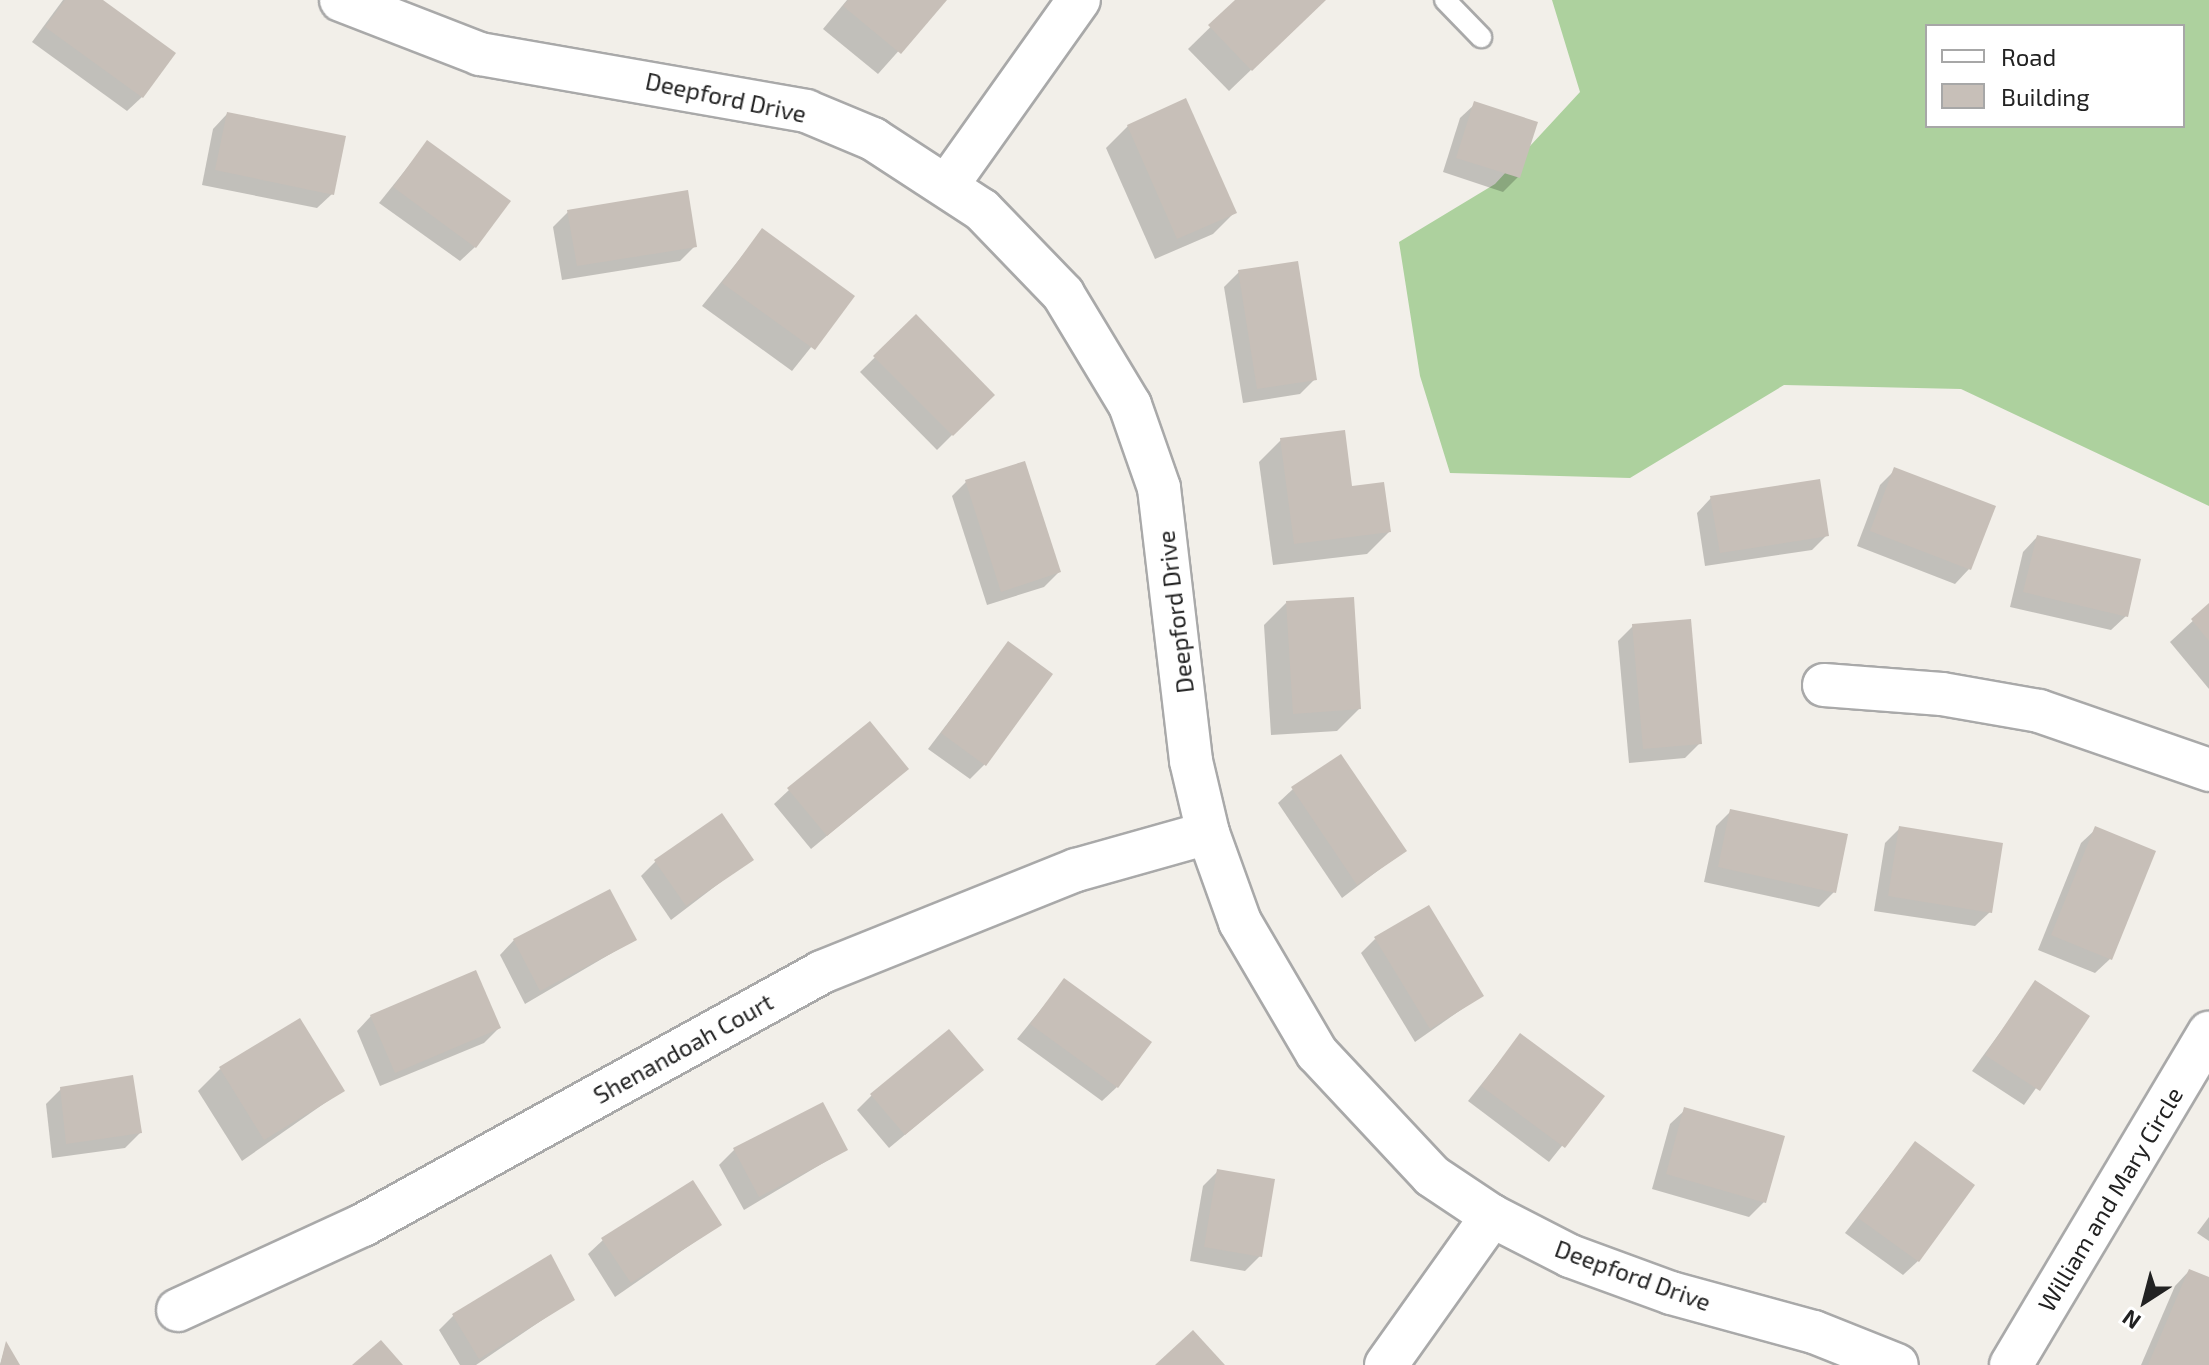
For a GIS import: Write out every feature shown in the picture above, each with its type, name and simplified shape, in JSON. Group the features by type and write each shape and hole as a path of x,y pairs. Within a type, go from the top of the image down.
{"street":[{"name":"Deepford Drive","path":"341,0 480,54 806,111 948,184 1063,294 1130,405 1159,488 1191,761 1208,833 1240,922 1317,1053 1432,1176 1492,1216 1642,1283 1814,1332 1897,1365"},
{"path":"948,184 1079,0"},
{"path":"1824,685 1942,694 2039,711 2209,770"},
{"name":"Shenandoah Court","path":"178,1310 363,1225 822,972 1019,890 1208,833"},
{"name":"William and Mary Circle","path":"2011,1365 2209,1033"},
{"path":"1386,1365 1492,1216"}],"lane":[{"path":"1445,0 1481,37"}],"green space":[{"path":"1552,0 2209,0 2209,506 1961,389 1784,385 1630,478 1450,473 1420,376 1399,242 1495,184 1580,92"}],"building":[{"path":"65,0 103,0 176,53 143,98 45,27"},
{"path":"848,0 947,0 901,54 843,6"},
{"path":"1235,0 1326,0 1252,71 1208,25"},
{"path":"1186,98 1237,213 1177,239 1127,125"},
{"path":"1474,101 1538,122 1520,178 1456,158"},
{"path":"227,112 346,136 334,195 215,170"},
{"path":"427,140 511,201 476,248 393,187"},
{"path":"688,190 697,247 577,266 567,210"},
{"path":"762,228 855,296 815,350 722,283"},
{"path":"1298,261 1317,380 1257,389 1238,270"},
{"path":"916,314 995,395 953,436 873,356"},
{"path":"1345,430 1352,486 1384,482 1391,532 1294,544 1280,438"},
{"path":"1025,461 1061,572 1001,592 965,480"},
{"path":"1894,467 1996,506 1971,570 1870,531"},
{"path":"1820,479 1829,536 1720,553 1710,496"},
{"path":"2037,535 2141,559 2128,617 2023,592"},
{"path":"1354,597 1361,709 1293,714 1286,601"},
{"path":"2209,603 2209,641 2191,619"},
{"path":"1691,619 1702,744 1643,749 1632,624"},
{"path":"1008,641 1053,674 986,766 941,733"},
{"path":"870,721 909,769 827,836 787,788"},
{"path":"1341,754 1407,851 1357,885 1291,787"},
{"path":"1730,809 1848,834 1836,893 1718,867"},
{"path":"722,813 754,860 686,906 654,860"},
{"path":"1899,826 2003,843 1992,913 1888,896"},
{"path":"2095,826 2156,851 2112,960 2051,935"},
{"path":"610,889 637,940 540,991 513,939"},
{"path":"1429,905 1484,996 1430,1029 1374,937"},
{"path":"476,970 501,1028 395,1073 370,1015"},
{"path":"1064,978 1152,1042 1118,1088 1030,1024"},
{"path":"2035,980 2090,1016 2040,1091 1985,1055"},
{"path":"300,1018 345,1091 264,1140 219,1067"},
{"path":"949,1029 984,1070 905,1135 870,1094"},
{"path":"1520,1033 1605,1096 1565,1148 1481,1086"},
{"path":"133,1075 142,1133 66,1144 60,1087"},
{"path":"823,1102 848,1150 759,1197 733,1148"},
{"path":"1684,1107 1785,1136 1766,1203 1666,1174"},
{"path":"1915,1141 1975,1185 1919,1262 1858,1218"},
{"path":"1217,1169 1275,1179 1262,1257 1204,1247"},
{"path":"693,1180 722,1225 631,1283 601,1238"},
{"path":"551,1254 575,1300 479,1359 452,1314"},
{"path":"2189,1269 2209,1277 2209,1365 2148,1365"},
{"path":"1193,1330 1225,1365 1155,1365"},
{"path":"381,1340 403,1365 352,1365"},
{"path":"6,1341 20,1365 0,1365"}]}
